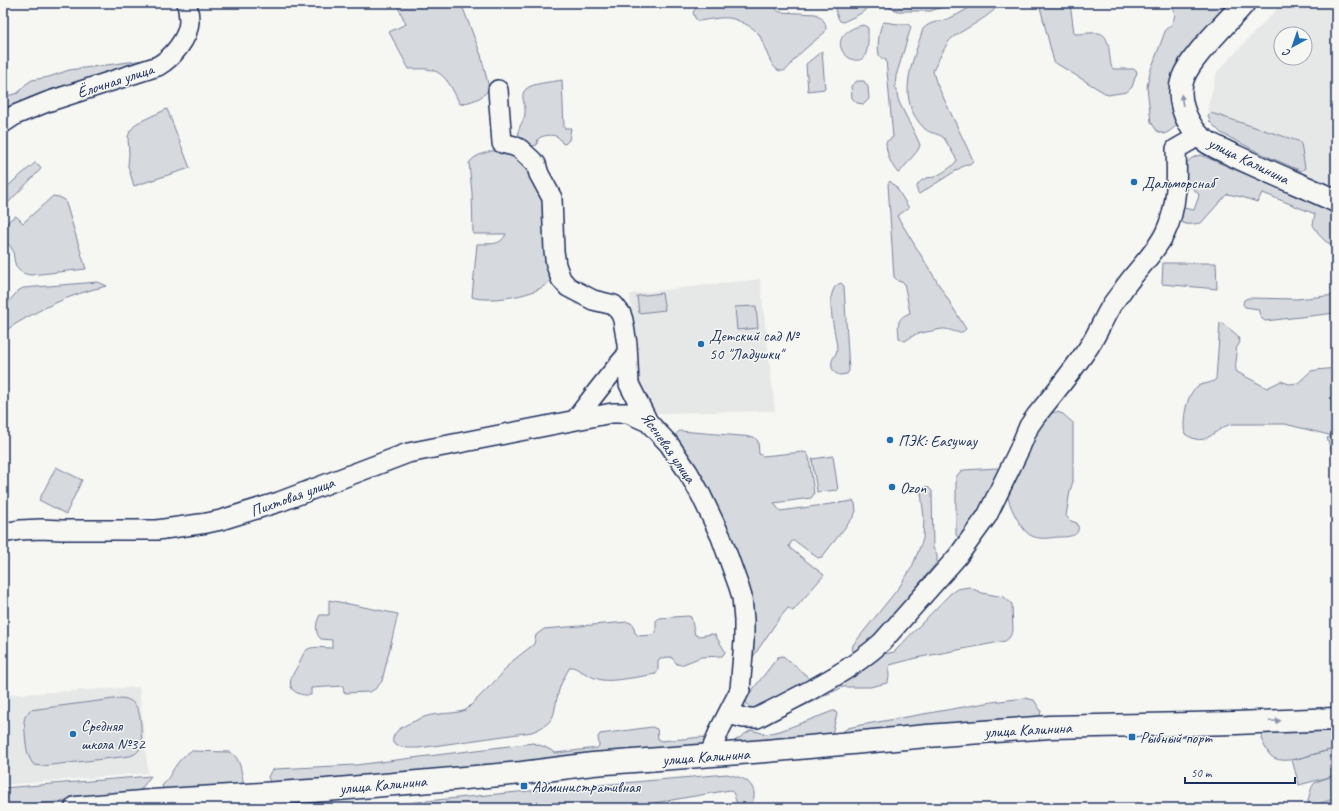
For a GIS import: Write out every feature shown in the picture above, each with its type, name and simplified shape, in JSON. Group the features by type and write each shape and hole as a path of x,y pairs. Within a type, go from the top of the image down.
{"main road":[{"name":"улица Калинина","path":"1244,3 1202,49 1189,66 1183,78 1180,90 1184,111 1198,135 1213,145 1336,201"},
{"name":"улица Калинина","path":"76,808 152,801 326,790 522,773 593,764 766,752 927,736 1050,727 1236,723 1336,719"}],"street":[{"name":"Ёлочная улица","path":"3,123 24,110 158,66 168,60 183,39 188,29 189,22 187,3"},
{"name":"Ясеневая улица","path":"498,90 502,144 514,146 520,149 536,164 539,174 552,198 554,251 556,265 561,279 568,287 593,300 614,305 618,310 623,320 627,344 629,384 648,422 669,444 688,472 701,495 721,537 740,592 744,620 740,690 720,729 710,756"},
{"path":"728,714 744,718 757,718 833,678 870,654 958,556 987,516 1029,426 1086,351 1096,336 1110,308 1165,233 1171,217 1175,197 1176,149 1198,135"},
{"path":"575,420 609,375 627,356"},
{"name":"Пихтовая улица","path":"3,533 20,530 41,529 156,530 207,523 279,502 408,453 612,413 628,413 648,422"}],"shaded area":[{"path":"396,3 461,3 481,55 489,88 484,95 460,104 446,79 442,75 427,69 409,69 389,32 406,24"},
{"path":"700,3 772,3 780,12 816,14 824,22 826,29 825,32 793,61 789,68 782,71 774,67 758,33 749,26 729,18 698,21 693,12"},
{"path":"836,3 870,3 862,13 843,22 840,21 837,15 835,8"},
{"path":"886,3 956,3 930,11 898,11 887,6"},
{"path":"976,3 999,3 992,12 952,38 944,49 933,71 936,82 973,160 972,163 965,165 919,194 917,191 917,186 920,182 943,172 957,160 944,138 925,129 916,117 910,105 908,93 911,67 923,29 926,26 947,19"},
{"path":"1039,3 1070,3 1074,33 1102,34 1108,42 1112,68 1136,70 1137,72 1132,87 1127,92 1108,95 1054,62"},
{"path":"1171,3 1230,3 1197,43 1177,125 1165,134 1157,131 1151,122 1147,87 1150,72 1166,29 1172,24 1175,16"},
{"path":"1281,3 1336,3 1336,187 1311,176 1207,110 1217,72"},
{"path":"884,22 908,24 911,27 896,76 895,87 899,102 920,145 918,150 898,173 889,159 886,146 886,142 893,137 886,60 880,56 878,51 881,27"},
{"path":"863,25 868,29 867,51 864,57 859,60 852,59 842,50 840,44 842,37 850,30"},
{"path":"822,51 825,89 808,91 806,64"},
{"path":"160,54 154,61 52,89 26,99 3,115 3,97 18,93 32,80 49,77 69,70 144,60"},
{"path":"562,80 564,128 571,128 569,140 565,144 562,143 556,136 551,135 538,139 537,145 531,146 519,136 518,133 525,116 523,97 524,91 533,85"},
{"path":"857,81 864,81 868,87 869,99 864,104 857,103 852,98 851,86"},
{"path":"167,109 190,168 134,186 128,166 128,137 130,131 137,123"},
{"path":"1211,113 1298,141 1301,144 1305,168 1301,171 1260,153 1221,133 1210,122 1208,115"},
{"path":"500,150 512,153 530,168 545,202 551,275 550,280 545,286 525,294 513,297 479,299 472,297 477,244 497,243 504,238 506,234 473,234 472,193 469,163 479,155"},
{"path":"1201,155 1301,198 1321,202 1336,208 1336,238 1334,244 1330,244 1324,240 1313,225 1315,214 1263,193 1257,202 1227,194 1201,223 1182,223 1178,218 1180,209 1183,208 1194,210 1199,196 1198,193 1186,181 1184,176 1184,168 1192,158"},
{"path":"35,163 39,165 41,168 40,170 3,208 3,190"},
{"path":"890,181 896,187 909,208 897,216 966,329 961,332 942,329 916,334 905,341 899,338 899,322 902,317 910,313 904,283 898,281 894,277 888,184"},
{"path":"53,196 65,200 86,269 31,275 24,273 17,268 13,250 3,240 3,227 16,216 23,223"},
{"path":"1163,263 1216,263 1217,289 1162,284"},
{"name":"Детский сад № 50 \"Ладушки\"","path":"760,279 775,411 654,413 636,379 630,294"},
{"path":"98,282 107,286 93,289 53,304 27,317 3,332 3,308 18,291 23,288"},
{"path":"841,283 844,286 849,371 847,374 840,375 832,369 832,360 837,350 831,303 832,294 835,287"},
{"path":"662,293 665,310 639,313 637,296"},
{"path":"1336,295 1336,313 1265,321 1261,318 1258,309 1245,307 1243,304 1244,300 1248,298 1296,299"},
{"path":"756,306 758,328 737,330 735,307"},
{"path":"1221,322 1237,335 1240,342 1236,349 1237,372 1267,388 1281,381 1289,384 1298,383 1311,371 1336,368 1336,465 1327,438 1333,436 1285,424 1233,424 1220,429 1205,439 1199,440 1185,434 1184,422 1190,395 1198,386 1212,382 1216,379"},
{"path":"1057,412 1063,414 1073,423 1073,481 1066,516 1071,521 1077,523 1078,531 1076,534 1070,536 1047,538 1033,537 1022,527 1011,508 1007,490 1037,427 1049,414"},
{"path":"680,431 754,437 758,441 759,454 763,456 803,452 807,453 809,457 814,494 811,498 774,503 780,511 853,501 855,503 856,511 854,516 822,557 818,558 795,541 792,541 789,546 791,549 824,575 793,611 788,608 753,657 751,657 751,640 676,440 676,434"},
{"path":"833,456 838,490 817,492 812,459"},
{"path":"56,467 82,480 66,514 39,500"},
{"path":"997,468 1000,470 1001,477 962,538 959,538 956,535 956,477 964,470"},
{"path":"926,486 932,491 933,548 937,555 937,562 868,646 855,652 852,650 853,645 900,586 912,567 923,539 924,517 921,493"},
{"path":"969,587 982,593 1004,597 1012,604 1013,631 1009,638 1005,641 916,658 890,665 887,683 870,687 843,687 795,710 784,713 879,655 894,652 950,594 957,589"},
{"path":"329,600 398,614 382,681 377,688 369,692 344,693 343,686 311,688 311,695 306,695 294,691 292,688 292,676 306,650 320,647 332,648 332,640 321,639 317,634 317,621 320,615 329,615"},
{"path":"691,617 695,635 715,635 725,651 722,656 701,657 681,665 677,664 671,657 660,658 658,661 658,670 656,674 613,680 598,679 570,667 560,687 551,720 541,728 532,732 419,748 402,747 393,743 395,733 409,723 429,715 466,710 500,676 510,663 534,644 536,635 544,629 628,622 633,624 635,633 639,636 653,635 656,632 656,621 659,618"},
{"path":"783,656 807,676 809,680 808,683 758,709 750,707 746,703 747,697 778,657"},
{"name":"Средняя школа №32","path":"139,687 148,773 3,785 3,695"},
{"path":"121,698 134,703 141,721 142,743 136,753 130,756 42,766 34,765 31,761 27,750 24,721 30,710"},
{"path":"1025,698 1034,700 1041,711 1039,719 842,735 842,732 848,728 861,725 992,702"},
{"path":"833,711 837,714 831,738 733,742 751,730 766,734 780,731"},
{"path":"652,727 657,729 658,739 661,741 703,737 706,740 703,750 271,784 268,777 271,771 275,769 356,765 533,743 556,753 597,748 599,746 598,737 600,734"},
{"path":"1336,731 1336,798 1313,806 1309,804 1308,801 1313,785 1317,781 1333,776 1299,785 1292,760 1296,759 1275,759 1266,749 1261,738 1262,735 1265,733"},
{"path":"191,751 230,752 234,754 241,770 244,784 239,789 164,790 162,786 181,759"},
{"path":"727,774 743,779 752,787 754,796 751,804 743,806 737,804 732,791 730,790 625,808 383,808 386,805"},
{"path":"151,776 138,793 3,808 3,788"}],"place":[{"name":"Дальморснаб","path":"1134,182"},
{"name":"Детский сад № 50 \"Ладушки\"","path":"701,344"},
{"name":"ПЭК: Easyway","path":"890,440"},
{"name":"Ozon","path":"892,487"},
{"name":"Средняя школа №32","path":"73,734"},
{"name":"Рыбный порт","path":"1132,737"},
{"name":"Административная","path":"524,786"}]}
